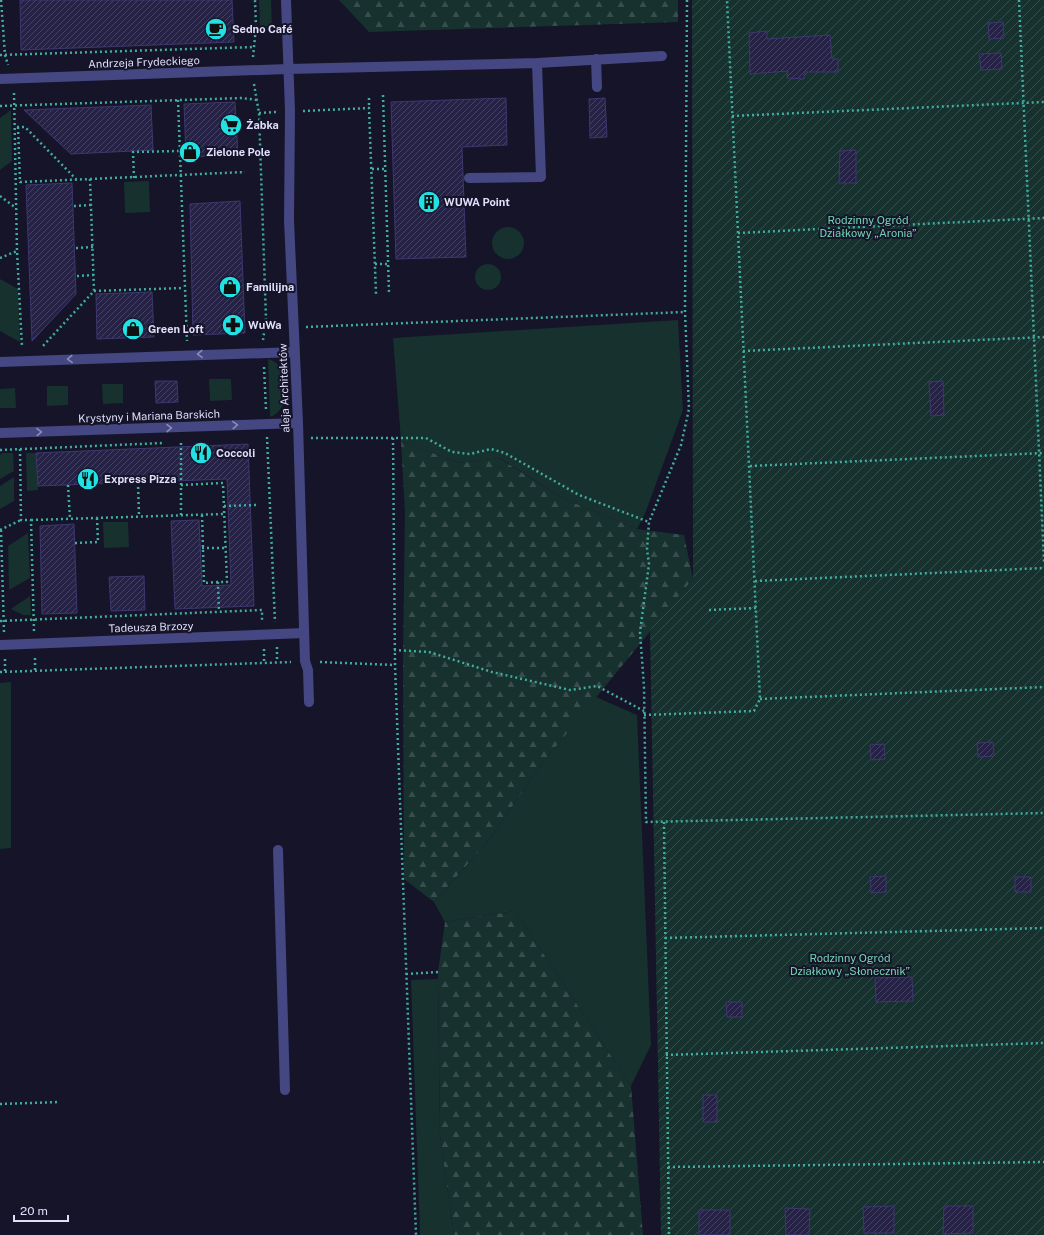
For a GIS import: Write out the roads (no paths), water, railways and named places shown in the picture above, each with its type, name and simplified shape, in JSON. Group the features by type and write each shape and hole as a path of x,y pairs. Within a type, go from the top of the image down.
{"street":[{"name":"aleja Architektów","path":"286,0 290,112 288,175 298,423 305,661 308,670 309,702"},
{"name":"Andrzeja Frydeckiego","path":"0,79 253,70 537,63 662,56"},
{"path":"596,59 597,87"},
{"path":"469,178 541,177 537,63"},
{"path":"0,362 295,352"},
{"name":"Krystyny i Mariana Barskich","path":"0,434 298,423"},
{"name":"Tadeusza Brzozy","path":"2,645 304,633"},
{"path":"278,850 285,1090"}],"place":[{"name":"Sedno Café","path":"216,29"},
{"name":"Żabka","path":"231,125"},
{"name":"Zielone Pole","path":"190,152"},
{"name":"WUWA Point","path":"429,202"},
{"name":"Familijna","path":"230,287"},
{"name":"WuWa","path":"233,325"},
{"name":"Green Loft","path":"133,329"},
{"name":"Coccoli","path":"201,453"},
{"name":"Express Pizza","path":"88,479"}],"park label":[{"name":"Rodzinny Ogród Działkowy „Aronia”","path":"868,226"},
{"name":"Rodzinny Ogród Działkowy „Słonecznik”","path":"850,964"}]}
